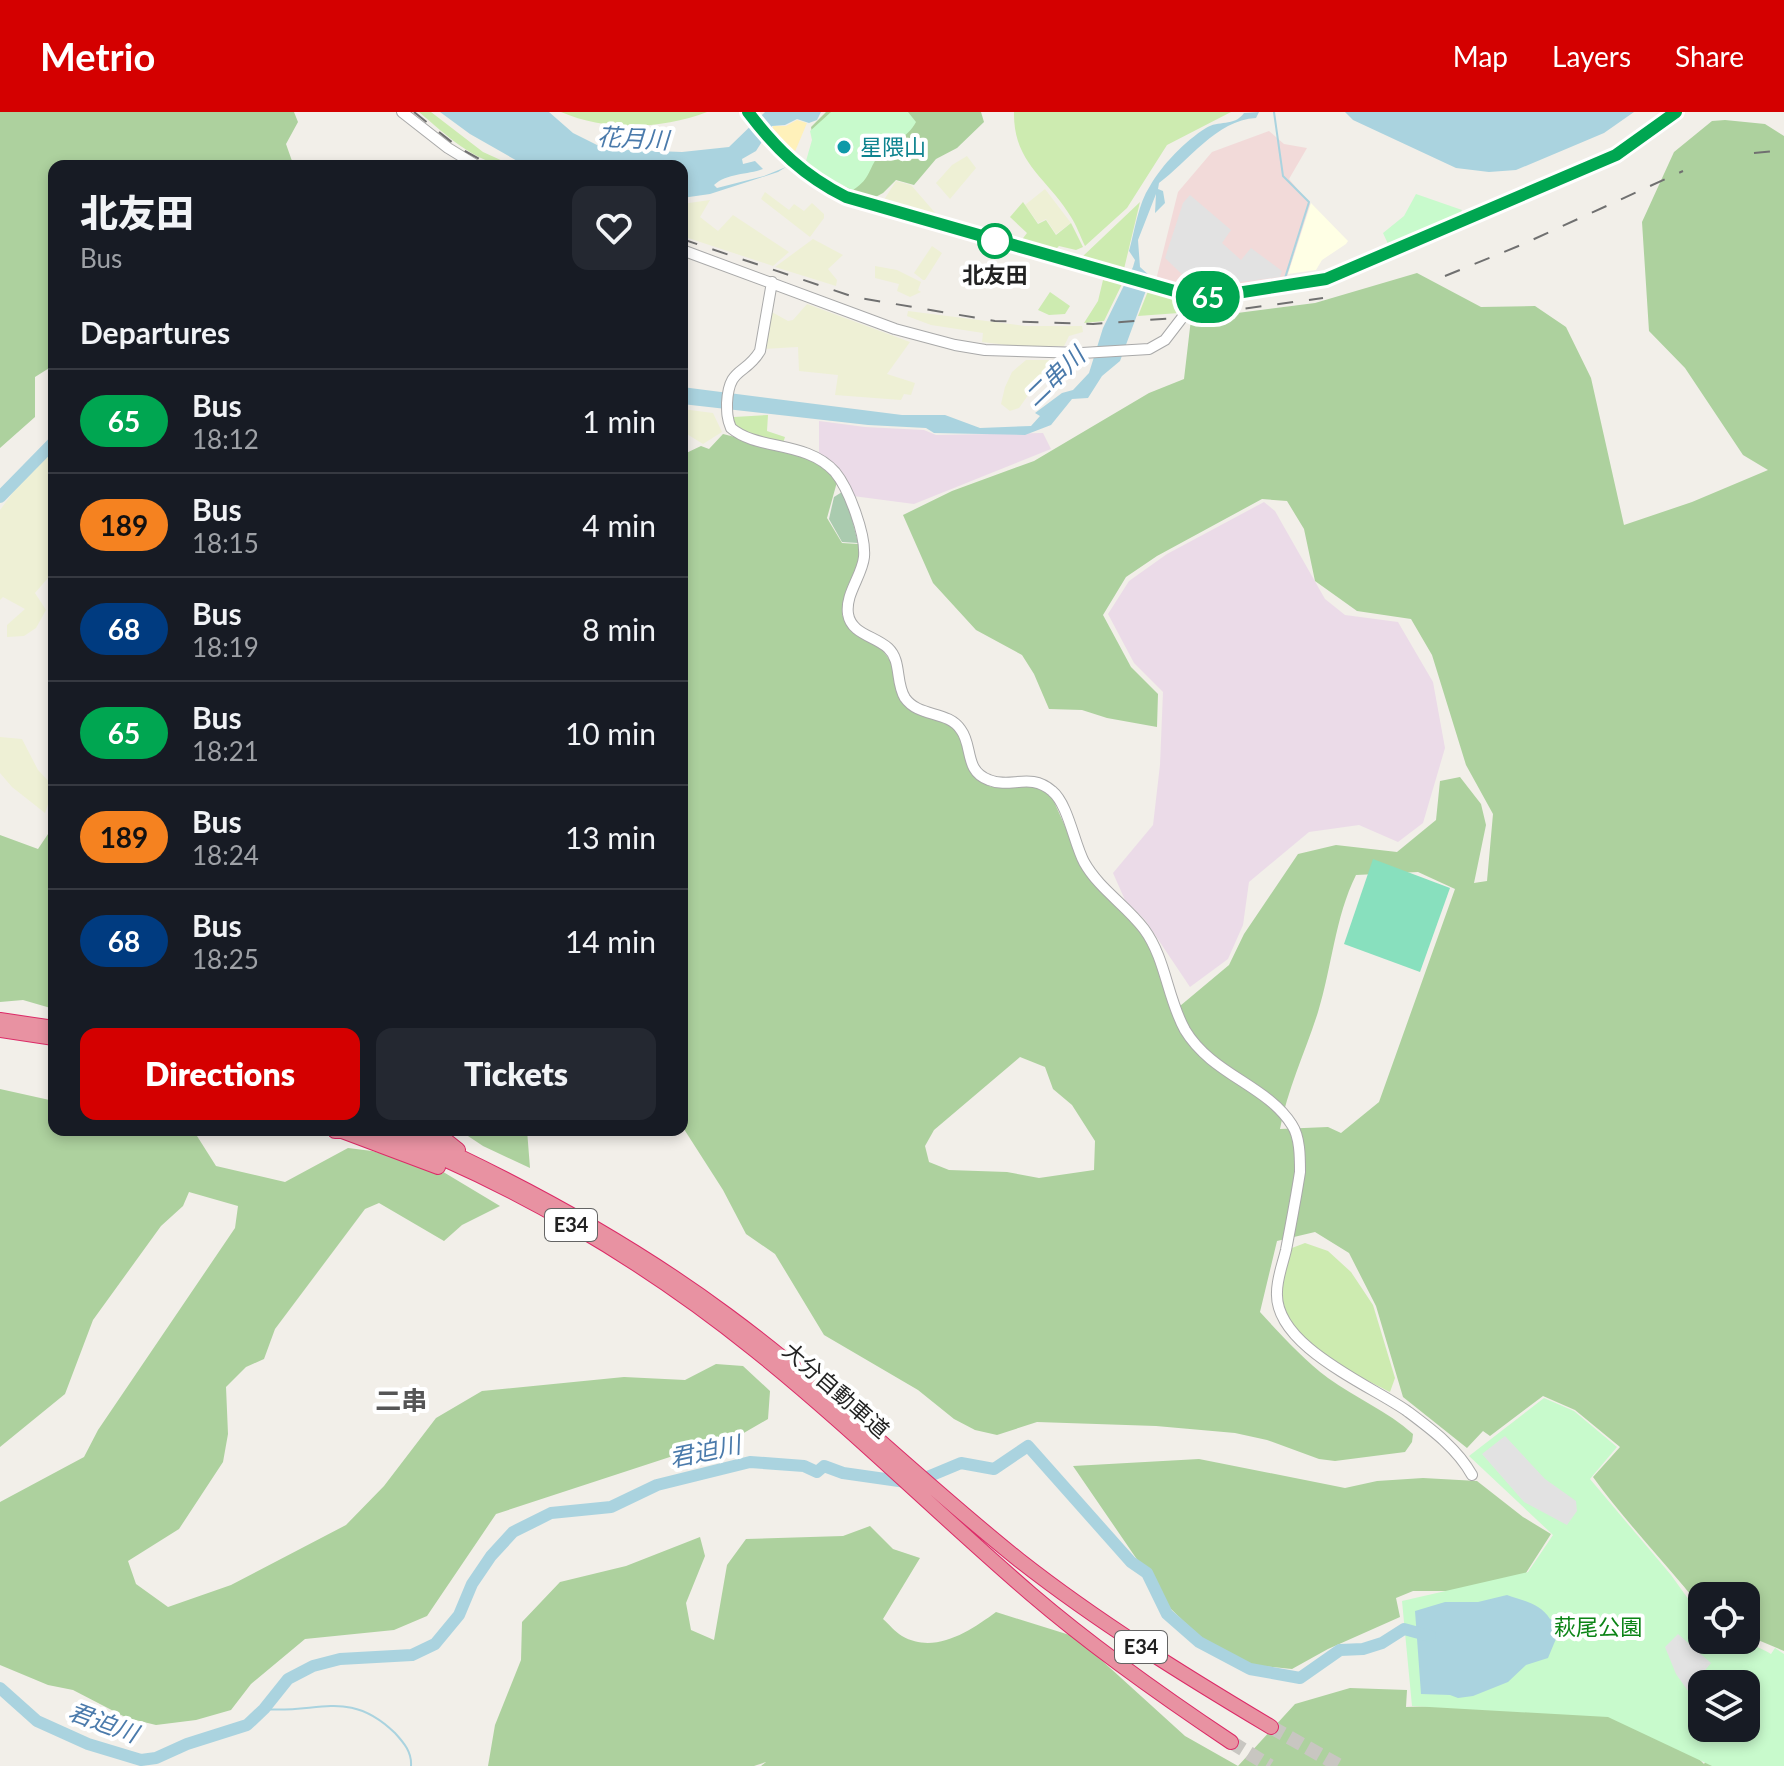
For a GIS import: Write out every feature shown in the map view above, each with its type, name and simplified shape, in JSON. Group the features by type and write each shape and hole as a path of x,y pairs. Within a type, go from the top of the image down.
{"highway":[{"path":"748,112 785,157 808,176 846,197 1198,297 1326,279 1616,155 1676,112"},
{"path":"0,1020 48,1027"},
{"path":"0,1030 48,1037"},
{"path":"356,1136 527,1196"},
{"name":"大分自動車道","path":"387,1136 527,1196"},
{"name":"大分自動車道","path":"413,1136 527,1196 756,1344 1082,1607 1152,1655 1271,1727"},
{"path":"441,1136 527,1196"},
{"name":"大分自動車道","path":"756,1344 1006,1573 1115,1661 1231,1742"}],"street":[{"path":"402,112 468,160"},
{"path":"688,252 895,329 985,350 1138,351 1165,340 1198,297"},
{"path":"772,282 760,351 736,374 728,388 727,413 731,428 735,432 800,450 833,470 845,488 861,533 864,557 849,599 847,611 850,622 857,630 891,650 896,661 899,685 914,707 953,721 962,730 967,754 980,775 991,781 1027,780 1039,783 1056,794 1085,863 1113,899 1144,929 1156,950 1185,1030 1204,1055 1275,1104 1294,1127 1300,1153 1300,1172 1276,1293 1286,1323 1296,1337 1320,1357 1405,1410 1440,1437 1464,1460 1472,1475"}],"shaded area":[{"path":"1269,131 1284,144 1307,148 1289,179 1310,204 1286,280 1201,289 1156,280 1178,192 1212,152"},
{"path":"967,156 976,168 950,199 936,183 952,165"},
{"path":"896,181 911,185 936,217 882,203"},
{"path":"1045,189 1071,223 1056,234 1046,219 1038,223 1025,205"},
{"path":"765,192 789,210 794,204 804,211 812,203 824,214 824,218 810,237 761,199"},
{"path":"1190,195 1231,230 1222,243 1241,260 1251,248 1282,271 1280,277 1193,285 1165,258 1183,203"},
{"path":"710,200 700,217 718,231 733,215 789,252 773,266 688,238 688,203"},
{"path":"1311,203 1348,241 1322,260 1316,270 1288,274"},
{"path":"813,239 843,255 828,269 837,280 836,286 775,267"},
{"path":"932,246 942,253 923,280 914,273"},
{"path":"875,266 897,270 921,282 918,290 921,292 910,297 897,291 899,284 875,278"},
{"path":"807,304 910,342 887,374 915,383 911,395 904,394 901,400 835,395 838,375 799,371 798,347 763,349 770,311 788,321 793,320"},
{"path":"908,311 1025,326 1082,326 1083,332 1069,336 1064,346 1015,346 982,342 983,333 931,325 907,316"},
{"path":"1026,360 1053,360 1019,408 1010,411 1001,404 1005,387 1012,372"},
{"path":"688,410 713,413 722,432 703,444 688,435"},
{"path":"819,421 924,430 936,435 1043,433 1051,449 914,504 853,496 819,456"},
{"path":"48,456 48,578 35,593 46,610 36,628 24,636 7,637 7,625 25,609 3,597 0,600 0,510 19,484"},
{"path":"842,492 848,503 858,543 842,542 829,519 834,497"},
{"path":"1264,502 1275,511 1325,599 1345,615 1398,622 1433,682 1445,748 1423,823 1398,842 1359,825 1309,832 1249,882 1243,925 1228,959 1190,987 1145,920 1125,900 1113,873 1153,825 1160,765 1163,692 1134,663 1108,614 1129,581 1167,554"},
{"path":"0,737 22,739 38,770 48,781 45,813 12,787 0,773"},
{"path":"1505,1436 1545,1479 1576,1501 1577,1511 1567,1525 1524,1502 1482,1454"},
{"path":"1678,1634 1688,1643 1688,1654 1701,1654 1711,1663 1705,1670 1688,1670 1688,1691 1676,1674 1665,1647"}],"green space":[{"path":"0,112 294,112 298,122 286,144 292,160 48,160 48,369 35,377 35,417 0,448"},
{"path":"419,112 431,112 483,152 501,160 486,160 451,139"},
{"path":"561,112 707,112 672,122 634,126 597,123"},
{"path":"826,112 981,112 984,122 957,148 936,159 914,185 896,180 872,199 821,177 806,163 813,146 811,127"},
{"path":"831,112 908,112 916,122 908,133 881,153 864,181 853,190 822,176 806,161 812,140 810,131"},
{"path":"1014,112 1231,112 1167,145 1127,208 1085,246 1062,204 1034,170 1019,145"},
{"path":"1712,121 1765,124 1784,136 1784,1651 1760,1641 1760,1582 1688,1582 1688,1592 1593,1477 1620,1447 1575,1410 1543,1396 1490,1436 1483,1431 1467,1448 1403,1397 1376,1306 1349,1253 1315,1232 1277,1241 1260,1312 1319,1371 1413,1434 1405,1452 1335,1461 1235,1433 1156,1426 1037,1422 997,1435 975,1430 954,1419 918,1390 824,1335 775,1254 746,1234 723,1190 688,1135 688,452 701,446 709,449 723,434 799,455 826,471 837,482 827,518 842,543 858,544 861,557 842,615 853,631 880,647 892,663 900,697 911,711 949,724 961,737 985,783 991,787 1028,783 1051,795 1082,864 1141,932 1157,964 1174,1011 1229,965 1244,934 1298,854 1336,845 1397,852 1436,820 1440,781 1460,777 1481,804 1486,825 1474,883 1487,881 1493,814 1466,765 1432,655 1411,619 1357,611 1315,581 1304,529 1287,501 1262,499 1157,556 1126,577 1103,615 1131,667 1158,694 1157,727 1082,710 1049,709 1022,655 976,630 933,583 903,515 952,491 1034,461 1149,393 1184,379 1191,319 1315,303 1417,273 1481,307 1535,306 1566,327 1591,378 1624,525 1692,502 1768,470 1743,455 1685,368 1649,331 1642,222 1674,152","holes":["1418,872 1455,889 1379,1102 1341,1133 1328,1127 1280,1129 1323,995 1343,908 1356,875","1020,1057 1045,1067 1053,1089 1072,1105 1095,1141 1094,1170 1039,1178 1007,1172 949,1170 929,1162 925,1146 934,1130"]},
{"path":"1416,194 1462,210 1460,215 1389,246 1383,233 1404,216"},
{"path":"1023,202 1038,224 1046,220 1056,235 1071,223 1083,247 1076,250 1059,246 1054,251 1020,242 1027,233 1010,217"},
{"path":"1140,202 1124,269 1081,258"},
{"path":"1103,280 1122,284 1104,321 1084,323 1098,301"},
{"path":"1148,291 1185,302 1179,313 1138,316"},
{"path":"1050,292 1070,306 1065,314 1049,315 1038,310"},
{"path":"768,415 767,431 785,437 783,443 748,433 731,420 734,417"},
{"path":"48,834 48,1007 23,1000 0,1002 0,835 38,849"},
{"path":"1373,859 1450,888 1420,972 1344,944"},
{"path":"0,1089 48,1100 48,1136 197,1136 216,1166 285,1182 348,1148 372,1151 440,1170 500,1206 462,1225 444,1241 379,1203 365,1209 275,1329 264,1359 246,1367 226,1387 228,1434 223,1462 179,1529 128,1561 136,1584 168,1607 231,1585 346,1525 384,1486 436,1418 482,1391 624,1377 685,1380 716,1364 743,1366 770,1391 768,1419 723,1445 679,1454 496,1514 427,1616 394,1630 305,1639 251,1684 231,1710 196,1720 156,1725 127,1718 73,1690 48,1685 0,1665 0,1502 84,1457 98,1430 235,1228 238,1206 189,1192 183,1206 161,1226 93,1320 65,1394 0,1447"},
{"path":"468,1136 527,1136 530,1168"},
{"path":"1305,1243 1328,1251 1351,1272 1373,1305 1395,1378 1390,1392 1320,1353 1293,1326 1285,1309 1282,1280 1292,1248"},
{"name":"萩尾公園","path":"1544,1398 1574,1411 1617,1447 1590,1479 1688,1599 1688,1654 1760,1654 1760,1648 1771,1654 1775,1648 1784,1654 1784,1766 1712,1766 1608,1717 1412,1706 1402,1601 1528,1572 1553,1535 1469,1456"},
{"path":"1199,1459 1345,1488 1377,1481 1423,1478 1477,1481 1523,1517 1551,1534 1524,1576 1449,1591 1413,1591 1396,1598 1400,1617 1328,1649 1292,1669 1252,1665 1200,1637 1171,1609 1073,1466"},
{"path":"870,1526 893,1549 920,1558 883,1619 899,1634 914,1641 939,1642 964,1633 996,1612 1076,1637 1185,1736 1238,1766 761,1766 766,1762 754,1766 488,1766 495,1725 521,1660 522,1622 560,1582 626,1566 700,1537 705,1556 686,1603 691,1630 714,1640 727,1565 746,1539 843,1536"},
{"path":"1541,1677 1671,1731 1704,1764 1716,1745 1750,1766 1238,1766 1295,1704 1350,1688 1407,1690 1406,1707 1469,1705"}],"sand":[{"path":"797,120 807,123 794,154 772,130 773,126 786,126"}],"water":[{"path":"440,112 549,112 573,133 605,149 682,152 729,147 765,112 821,112 817,120 809,123 797,119 785,125 772,126 756,151 742,159 743,164 755,161 763,169 731,176 714,185 717,188 786,167 778,172 710,194 688,197 688,160 516,160 470,134"},
{"path":"1259,112 1256,118 1228,126 1215,134 1159,183 1158,189 1163,191 1165,203 1155,213 1156,194 1138,240 1140,267 1151,277 1120,361 1102,376 1088,398 1072,399 1051,425 1025,435 934,433 926,428 868,425 688,405 688,388 902,415 945,415 980,428 1031,426 1040,416 1035,413 1062,393 1073,390 1089,373 1103,328 1133,267 1135,260 1129,251 1142,201 1150,186 1161,170 1198,133 1216,124 1236,120 1244,113"},
{"path":"1345,112 1634,112 1604,133 1516,170 1489,172 1456,168 1353,120"},
{"path":"1507,1595 1531,1603 1550,1619 1563,1622 1548,1658 1526,1665 1508,1682 1473,1696 1458,1698 1421,1694 1415,1611 1445,1602 1478,1602"}],"waterway":[{"path":"1274,112 1283,176 1309,202 1285,278"},
{"name":"二串川","path":"0,497 48,448"},
{"name":"君迫川","path":"0,1688 37,1721 88,1744 141,1760 156,1758 187,1744 247,1725 288,1679 313,1666 340,1659 412,1655 435,1644 459,1615 472,1584 491,1556 513,1532 551,1513 611,1507 657,1485 750,1462 804,1466 817,1472 824,1466 843,1473 913,1483 961,1463 994,1469 1028,1446 1131,1562 1147,1573 1167,1614 1199,1642 1250,1669 1300,1678 1340,1650 1363,1649 1382,1643 1404,1629 1430,1636"},
{"path":"264,1709 332,1706 363,1711 395,1733 409,1752 411,1766"}],"tunnel":[{"path":"1271,1727 1340,1766"},
{"path":"1231,1742 1270,1766"}],"railway":[{"path":"414,112 458,147 481,160"},
{"path":"1754,153 1784,150"},
{"path":"1445,276 1683,171"},
{"path":"688,241 854,297 995,321 1093,324 1175,318 1323,298"}],"bus line":[{"name":"65","path":"748,112 790,162 825,187 846,197 876,208 1205,298 1326,279 1616,155 1676,112"}],"place":[{"name":"星隈山","path":"844,147"},
{"name":"北友田","path":"995,241"}],"district":[{"name":"二串","path":"401,1401"}],"water label":[{"name":"花月川","path":"633,139"}]}
